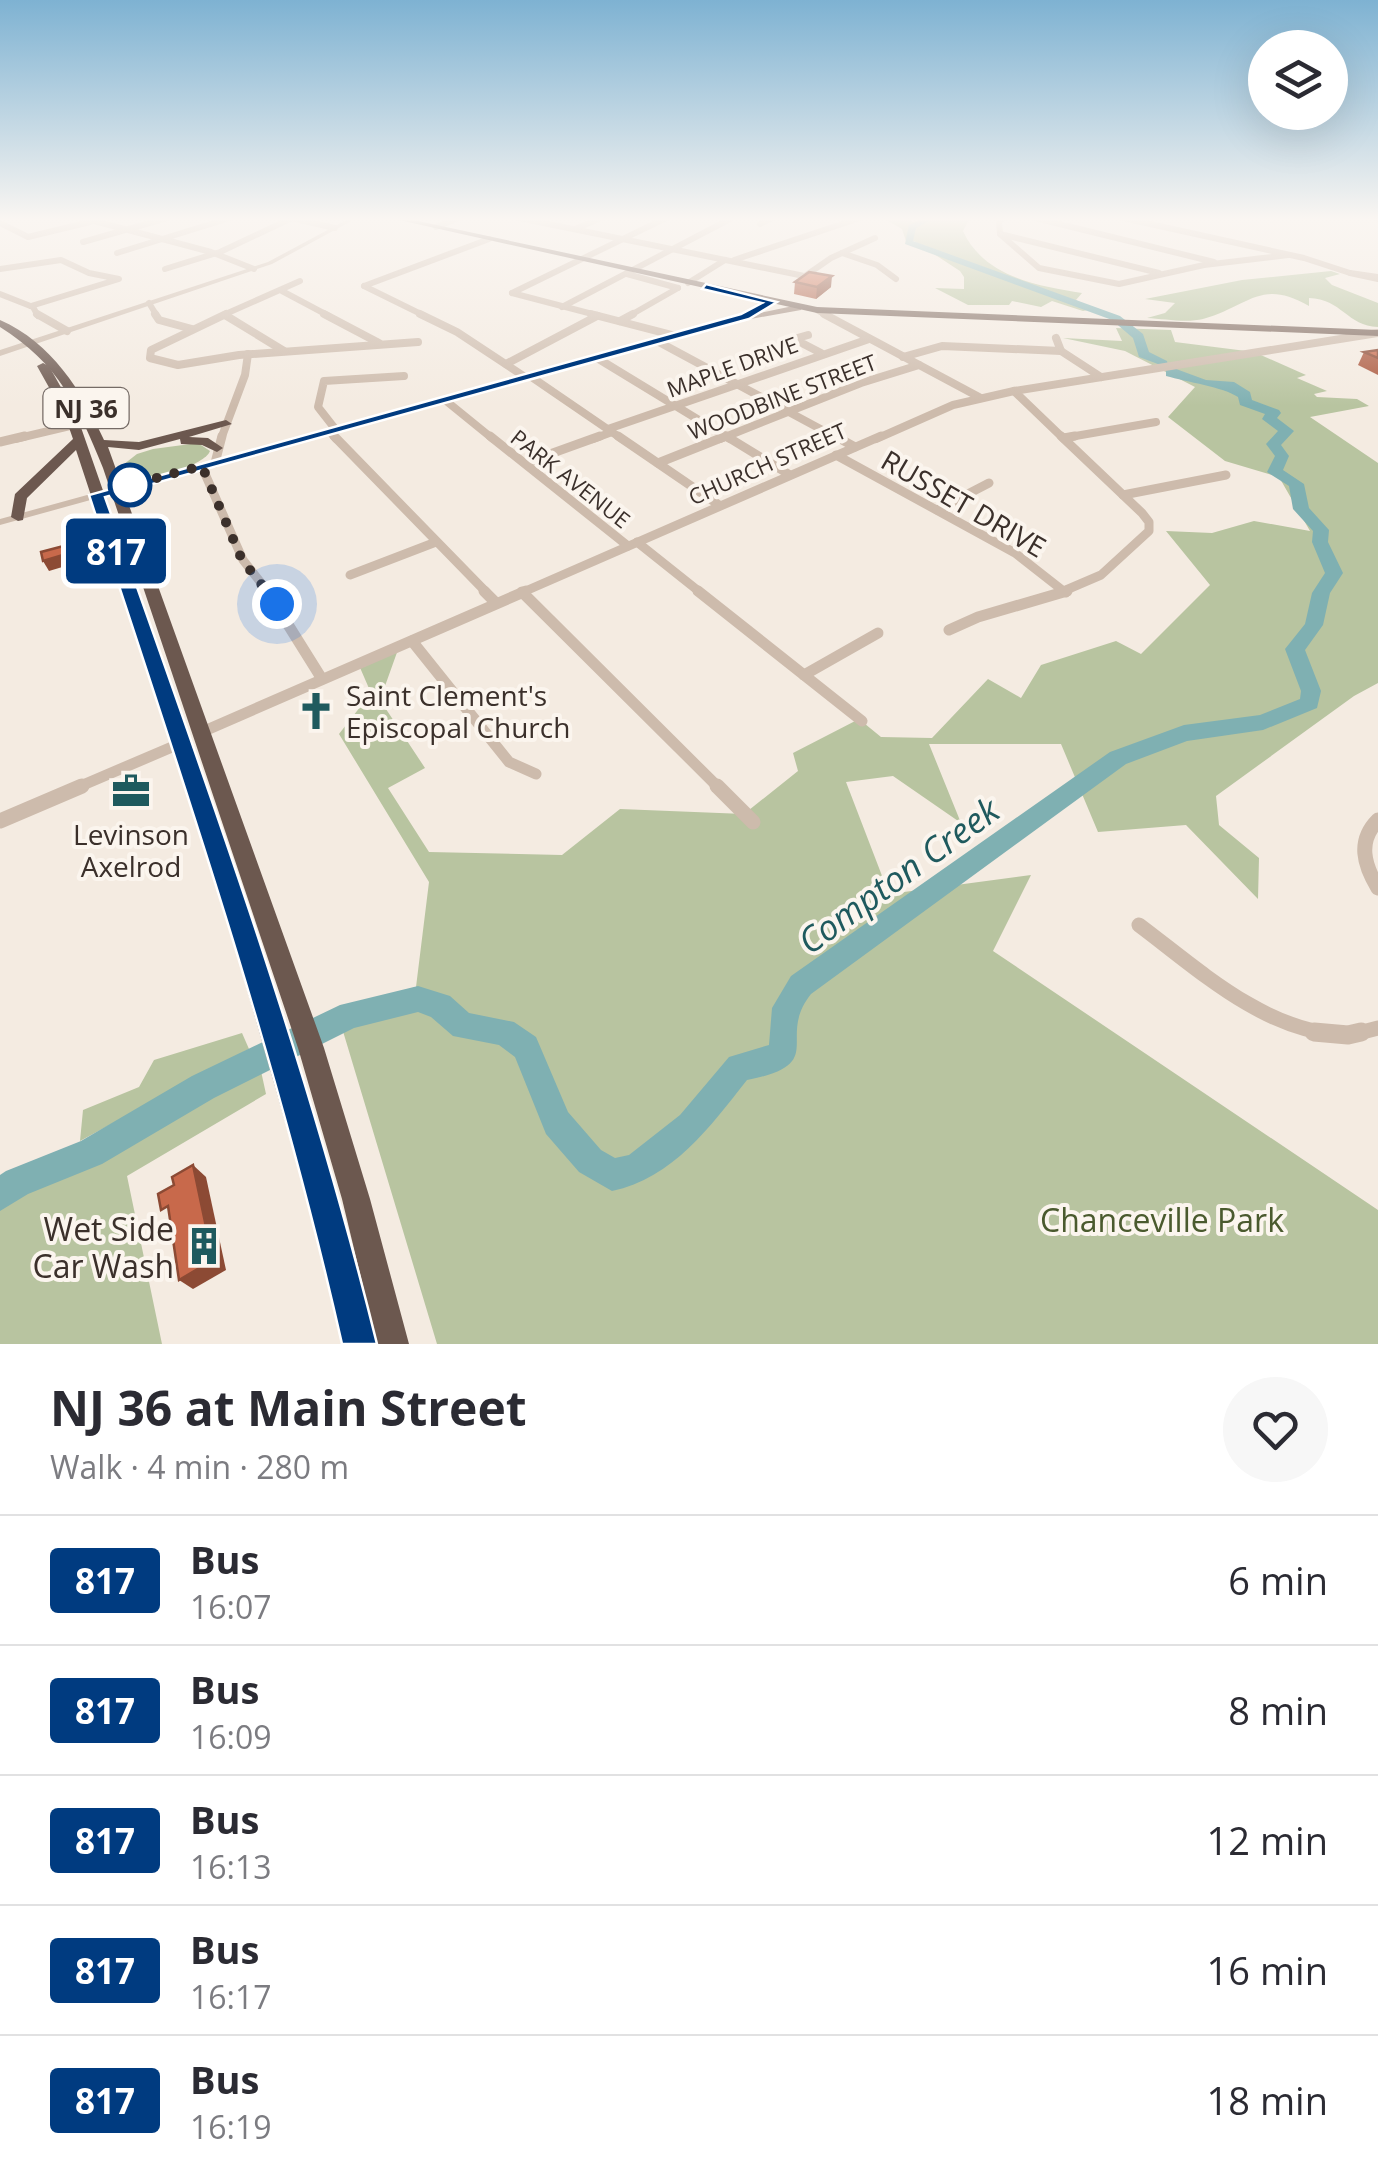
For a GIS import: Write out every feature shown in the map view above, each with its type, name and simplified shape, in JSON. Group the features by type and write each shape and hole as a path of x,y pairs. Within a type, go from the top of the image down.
{"highway":[{"name":"NJ 36","path":"0,323 79,394 110,468 106,492 179,744 210,826 278,1049 343,1271 359,1344"},
{"name":"NJ 36","path":"0,332 26,344 50,374 106,492 202,732 311,1048 394,1344"},
{"path":"18,517 20,497 76,433"},
{"path":"99,443 140,446 222,436"},
{"path":"110,468 138,452 222,436"}],"main road":[{"path":"676,281 817,310 1378,333"},
{"path":"745,317 798,308"}],"street":[{"path":"31,306 114,281"},
{"path":"0,353 218,281"},
{"path":"378,281 364,286 448,327 719,505"},
{"path":"538,281 512,293 676,336"},
{"path":"562,308 614,281"},
{"path":"620,322 678,288 656,281"},
{"path":"688,283 692,281"},
{"path":"1103,281 1119,284 1133,281"},
{"path":"300,282 192,329 151,350 150,358 166,364 418,342"},
{"path":"282,291 379,343"},
{"path":"0,294 31,306 39,318 67,330"},
{"path":"0,522 745,317 772,302"},
{"path":"149,303 160,320 192,329"},
{"path":"817,310 979,397"},
{"path":"225,315 284,351"},
{"path":"506,364 597,316"},
{"name":"CHURCH STREET","path":"202,732 938,410 979,397 1378,333"},
{"path":"808,335 794,339 821,353"},
{"path":"1056,338 1061,351"},
{"name":"MAPLE DRIVE","path":"525,464 674,405 869,339"},
{"path":"657,341 854,447"},
{"path":"903,356 942,346 1061,351 1101,377"},
{"path":"216,463 245,375 248,354"},
{"path":"597,358 790,474"},
{"name":"WOODBINE STREET","path":"658,463 788,410 919,365"},
{"path":"404,376 324,381 318,407 333,431 496,603"},
{"path":"948,630 988,612 1066,594 1106,574 1149,530 1149,522 1123,495 1014,391"},
{"name":"PARK AVENUE","path":"445,400 862,720"},
{"path":"1064,438 1156,422"},
{"path":"0,442 76,433"},
{"name":"RUSSET DRIVE","path":"836,455 1015,554 1066,594"},
{"path":"202,466 242,560 277,604 322,680"},
{"path":"1123,495 1226,475"},
{"path":"937,510 989,482"},
{"path":"350,575 436,542"},
{"path":"522,592 753,822"},
{"path":"804,675 878,633"},
{"path":"412,641 509,762 536,774"},
{"path":"0,821 179,744"},
{"path":"1378,820 1363,844 1367,866 1378,888"},
{"path":"1139,925 1234,993 1286,1023 1332,1035 1356,1035 1378,1028"}],"green space":[{"path":"964,281 1027,281 1082,293 1076,300 1093,309 1083,311 1052,301 1041,307 1012,301 1009,305 968,305 935,288 964,289"},
{"path":"1238,281 1328,281 1378,303 1378,327 1367,326 1320,299 1309,298 1309,306 1279,294 1255,297 1219,314 1183,321 1147,318 1165,313 1175,303 1145,299"},
{"name":"Chanceville Park","path":"1116,328 1171,330 1175,342 1254,352 1306,375 1297,378 1327,391 1314,394 1317,397 1357,399 1369,406 1310,417 1378,463 1378,683 1354,696 1216,796 1219,825 1259,858 1258,899 1186,825 1098,832 1061,744 929,744 961,823 893,776 846,782 889,894 1031,875 993,951 1378,1210 1378,1344 437,1344 336,1008 416,987 429,882 339,734 371,693 358,663 400,644 380,700 425,768 388,788 429,852 562,855 620,809 744,814 798,771 793,753 859,719 881,737 932,738 988,679 1021,698 1041,665 1116,641 1141,654 1210,585 1166,531 1212,533 1254,521 1310,531 1279,477 1225,461 1168,417 1195,387 1125,351 1063,338 1122,341"},
{"path":"198,443 210,451 183,469 153,476 120,477 119,468 137,454"},
{"path":"242,1033 249,1049 80,1141 83,1110 139,1087 154,1060"},
{"path":"261,1071 266,1094 127,1176 162,1344 0,1344 0,1203 15,1191 75,1168"}],"building":[{"path":"797,281 826,281 817,287"},
{"path":"71,544 73,552 43,561 41,552"},
{"path":"193,1165 213,1260 179,1280 168,1206 161,1210 158,1194 174,1185 172,1177"}],"waterway":[{"path":"1014,281 1116,318 1139,337 1143,354 1163,364"},
{"name":"Compton Creek","path":"0,1195 17,1182 91,1153 203,1087 350,1015 418,999 440,1006 463,1026 504,1032 526,1047 557,1123 590,1161 612,1175 636,1170 691,1126 739,1067 771,1061 784,1052 784,1016 801,985 1118,758 1184,733 1263,722 1310,703 1311,691 1295,649 1314,625 1321,593 1334,573 1320,542 1321,530 1301,509 1296,484 1275,472 1282,456 1273,444 1287,431 1269,419 1274,413 1245,402 1245,395 1229,385 1205,384 1171,373 1171,369"}],"bus line":[{"name":"817","path":"359,1344 338,1251 210,826 96,495 745,317 772,302 706,287"}],"place":[{"name":"Saint Clement's Episcopal Church","path":"316,711"},
{"name":"Levinson Axelrod","path":"131,791"},
{"name":"Wet Side Car Wash","path":"204,1246"}],"route":[{"path":"130,485 126,486 202,466 242,560 277,604"}]}
